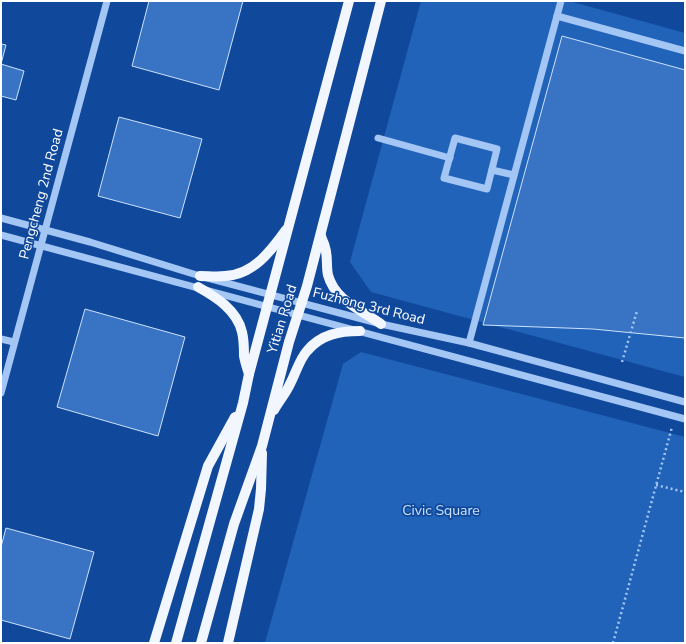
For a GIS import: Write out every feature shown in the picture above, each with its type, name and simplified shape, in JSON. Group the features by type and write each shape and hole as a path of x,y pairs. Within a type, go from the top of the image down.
{"main road":[{"name":"Yitian Road","path":"176,643 243,403 249,374 272,294 349,1"},
{"name":"Yitian Road","path":"201,643 234,524 262,446 269,416 321,236 381,1"},
{"path":"200,276 236,275 250,268 268,253 290,226"},
{"path":"321,236 326,248 328,276 339,294 350,305 381,324"},
{"path":"198,287 212,294 227,306 238,320 242,332 245,358 249,374"},
{"path":"269,416 283,396 307,351 317,342 332,334 342,331 360,331"},
{"path":"154,643 208,466 243,403"},
{"path":"228,643 259,509 262,474 262,446"}],"street":[{"name":"Pengcheng 2nd Road","path":"1,393 107,1"},
{"path":"469,343 561,1"},
{"path":"557,16 685,51"},
{"path":"378,138 450,158"},
{"path":"455,138 497,149 487,190 444,178 450,158 455,138"},
{"path":"492,170 514,175"},
{"name":"Fuzhong 3rd Road","path":"1,218 90,242 200,276 381,324 469,343 685,402"},
{"name":"Fuzhong 3rd Road","path":"1,235 685,419"},
{"path":"1,339 14,342"}],"path":[{"path":"622,362 636,311"},
{"path":"613,643 672,427"},
{"path":"656,484 685,492"}],"green space":[{"path":"421,1 569,1 685,33 685,377 371,292 350,262"},
{"name":"Civic Square","path":"361,352 685,437 685,643 265,643 343,364"}],"building":[{"path":"149,1 243,1 219,90 132,66"},
{"path":"562,36 685,70 685,338 593,329 483,325"},
{"path":"1,44 6,45 1,64"},
{"path":"1,64 24,71 16,100 1,96"},
{"path":"119,117 202,139 180,218 98,196"},
{"path":"85,309 185,337 158,436 57,407"},
{"path":"6,528 94,552 70,639 1,620 1,547"}]}
